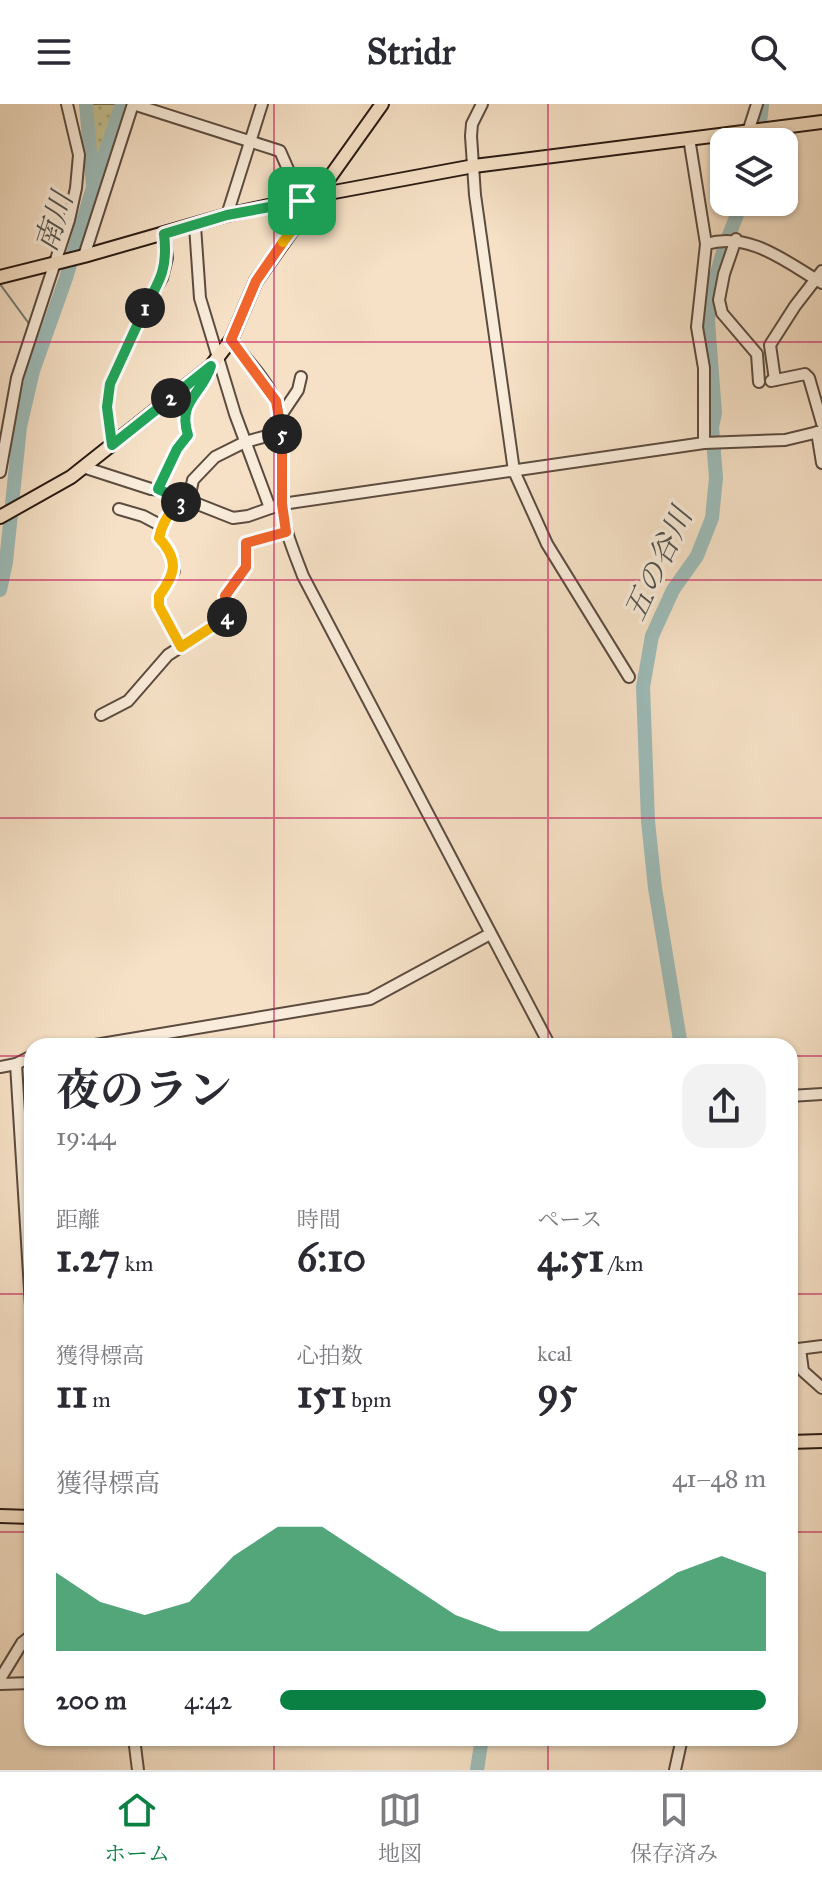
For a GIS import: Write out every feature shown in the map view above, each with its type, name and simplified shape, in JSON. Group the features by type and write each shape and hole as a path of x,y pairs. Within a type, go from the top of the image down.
{"main road":[{"path":"0,517 83,467 215,362 231,340 256,281 382,104"},
{"path":"779,128 822,122"},
{"path":"0,277 227,215 302,201 318,195 474,166 710,136"},
{"path":"798,1442 822,1441"},
{"path":"0,1516 24,1517"}],"street":[{"path":"0,472 14,390 58,262 78,175 77,140 67,104"},
{"path":"84,256 133,104 280,151 302,201"},
{"path":"227,215 262,104"},
{"path":"482,104 472,124 475,195 514,471 547,544 629,677"},
{"path":"749,128 757,104"},
{"path":"689,138 710,242 697,327 704,368 704,443"},
{"path":"195,226 200,298 215,362 270,508"},
{"path":"112,445 107,407 110,384 144,309 162,278 167,258 164,234"},
{"path":"710,242 736,239 820,278 795,306 770,345 768,381"},
{"path":"736,239 719,300 722,313 757,354 768,381"},
{"path":"231,340 276,401 283,450 282,504 286,532 303,576 546,1038"},
{"path":"158,489 177,449 188,435 184,423 185,408 215,362"},
{"path":"768,381 805,374 809,378 820,428 822,463"},
{"path":"181,647 159,606 159,596 172,579 174,571 173,559 159,538 162,526 175,507 189,499 193,480 215,457 245,442 267,436 298,390 301,377"},
{"path":"83,467 158,489 233,518 282,504 704,443 785,440 820,428"},
{"path":"119,509 162,526"},
{"path":"101,715 128,701 157,666 229,616 225,596 246,567 246,543 286,532"},
{"path":"137,1038 370,999 490,934"},
{"path":"0,1067 24,1060"},
{"path":"16,1064 24,1193"},
{"path":"798,1096 822,1094"},
{"path":"798,1349 822,1346"},
{"path":"798,1357 803,1371 822,1388"},
{"path":"24,1641 0,1681 24,1682"},
{"path":"135,1746 138,1770"},
{"path":"675,1770 680,1746"}],"shaded area":[{"path":"88,104 117,104 96,175"}],"waterway":[{"name":"南川","path":"0,590 6,562 20,427 33,371 66,278 93,187 86,104"},
{"path":"95,183 122,104"},
{"name":"五の谷川","path":"759,128 762,104"},
{"name":"五の谷川","path":"680,1038 655,888 648,821 643,687 652,636 673,590 697,556 712,518 716,478 712,427 715,413 708,321 711,294 737,216"},
{"path":"0,284 30,325"},
{"path":"36,334 44,345"},
{"name":"五の谷川","path":"477,1770 481,1746"}],"route":[{"path":"318,195 256,281 231,340 276,401 282,435 282,504 286,532 246,543 246,567 225,596 229,616 181,647 159,606 159,596 172,579 174,571 173,559 159,538 162,526 175,507 184,501 158,489 177,449 188,435 184,423 185,408 208,377 211,366 112,445 107,407 110,384 144,309 162,278 167,258 164,234 227,215 302,201 318,195"}]}
